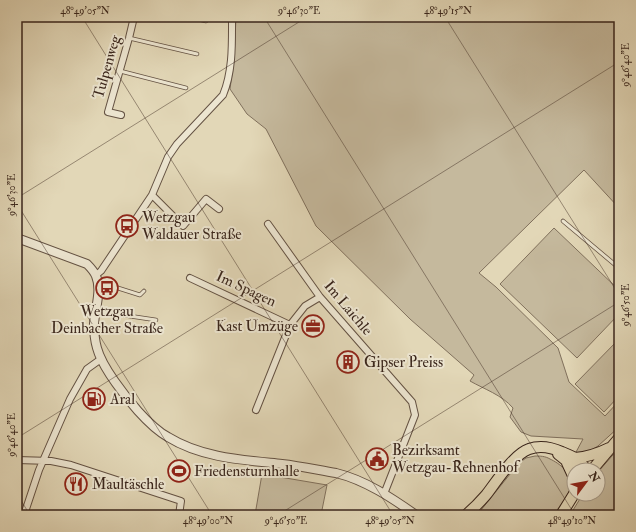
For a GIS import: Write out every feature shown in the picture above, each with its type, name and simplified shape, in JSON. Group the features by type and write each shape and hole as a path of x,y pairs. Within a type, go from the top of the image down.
{"main road":[{"path":"598,462 619,438"},
{"path":"466,515 484,497 515,459 530,448 541,447 559,450 580,462"},
{"path":"575,458 593,455 610,447"},
{"path":"548,448 568,462"},
{"path":"562,457 566,463"},
{"path":"473,515 484,497"},
{"path":"561,515 569,502"}],"street":[{"name":"Tulpenweg","path":"121,116 108,112 134,17"},
{"path":"232,17 231,59 227,85 223,95 177,144 168,158 152,195 97,278 94,325 97,348 101,359 123,393 138,411 162,433 183,445 210,454 238,460 283,464 337,474 361,482 384,494 416,515"},
{"path":"152,195 184,226 206,199 219,209"},
{"name":"Im Laichle","path":"268,224 320,296 412,402 415,415 384,494"},
{"path":"17,238 87,264 97,278"},
{"name":"Im Spagen","path":"190,278 290,325"},
{"path":"256,410 290,325 305,306 320,296"},
{"path":"24,515 43,461 81,377 87,369 101,359"},
{"path":"17,460 52,461 71,465 181,500 179,515"}],"lane":[{"path":"189,17 206,21"},
{"path":"129,38 197,54"},
{"path":"120,71 186,88"},
{"path":"563,221 619,268"},
{"path":"97,278 140,295 144,291"},
{"path":"96,311 156,320"}],"shaded area":[{"path":"236,17 619,17 619,208 584,170 479,273 496,287 558,348 569,382 605,416 619,401 619,427 598,446 590,451 575,454 583,439 531,436 521,432 510,417 513,408 509,403 470,381 474,375 410,319 316,226 266,129 247,114 230,89 234,59"},
{"path":"554,228 619,290 619,314 577,358 500,284"},
{"path":"619,339 619,396 604,412 575,384"},
{"path":"619,448 619,515 570,515 578,502 606,502 606,463"},
{"path":"535,456 546,457 557,463 566,471 566,497 554,515 477,515 519,463 526,458"},
{"path":"262,474 327,485 321,515 255,515"}],"place":[{"name":"Wetzgau Waldauer Straße","path":"127,226"},
{"name":"Wetzgau Deinbacher Straße","path":"107,288"},
{"name":"Kast Umzüge","path":"313,326"},
{"name":"Gipser Preiss","path":"348,362"},
{"name":"Aral","path":"94,399"},
{"name":"Bezirksamt Wetzgau-Rehnenhof","path":"377,459"},
{"name":"Friedensturnhalle","path":"179,471"},
{"name":"Maultäschle","path":"76,484"}]}
